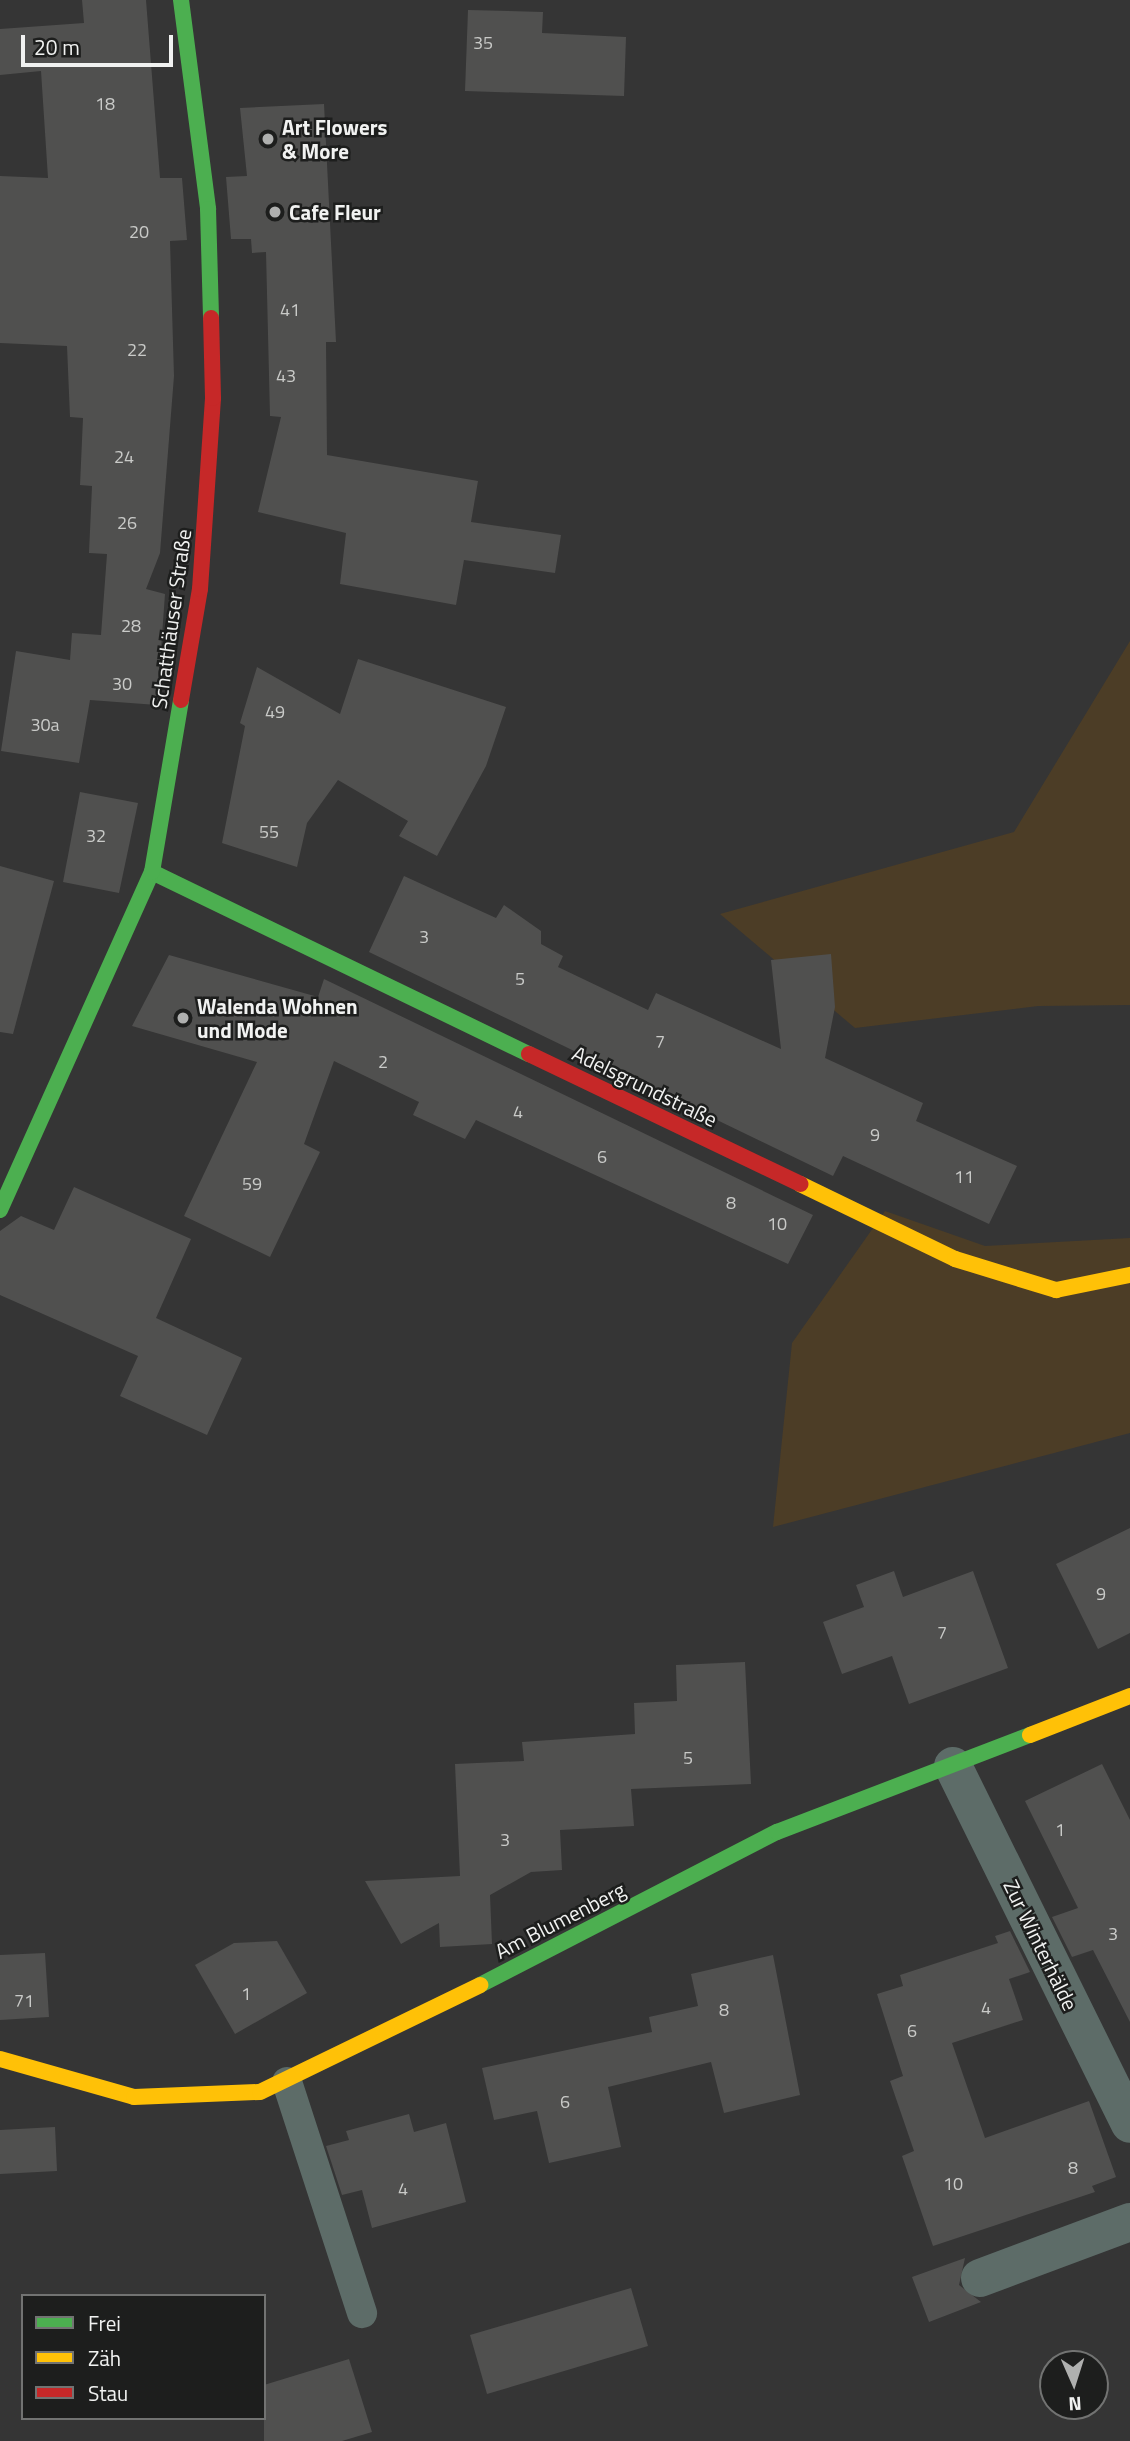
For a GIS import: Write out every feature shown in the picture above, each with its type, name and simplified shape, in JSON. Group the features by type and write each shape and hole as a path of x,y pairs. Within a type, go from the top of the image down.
{"street":[{"name":"Schatthäuser Straße","path":"0,1210 152,872 201,589 213,398 208,209 181,0"},
{"name":"Adelsgrundstraße","path":"152,872 955,1259 1056,1290 1130,1275"},
{"name":"Am Blumenberg","path":"0,2059 134,2097 218,2099 286,2082 777,1832 1130,1696"},
{"name":"Zur Winterhälde","path":"953,1766 1130,2124"},
{"path":"980,2278 1130,2221"}],"lane":[{"path":"286,2082 362,2313"}],"shaded area":[{"path":"1130,641 1130,1005 1038,1006 855,1028 720,914 1014,832"},
{"path":"885,1211 985,1246 1130,1238 1130,1433 773,1527 792,1343"}],"building":[{"path":"82,0 146,0 160,178 182,178 187,240 170,241 174,376 160,553 146,589 165,594 157,705 90,700 79,763 1,751 16,651 70,660 72,633 101,635 107,554 89,553 92,486 80,485 83,418 70,417 67,346 0,343 0,176 48,178 41,71 0,75 0,29 84,23"},
{"path":"468,10 543,12 542,33 626,37 624,96 465,91"},
{"path":"324,104 336,342 326,342 327,455 478,481 471,522 561,535 555,573 464,560 456,605 340,584 346,533 258,512 281,417 270,416 266,252 252,253 251,239 231,239 226,177 247,176 240,108"},
{"path":"358,659 506,707 486,766 437,856 399,836 408,821 338,780 307,823 297,867 222,843 245,726 240,723 257,667 340,714"},
{"path":"80,792 138,803 119,893 63,882"},
{"path":"0,866 54,881 13,1034 0,1032"},
{"path":"404,876 496,918 504,905 541,931 541,944 563,956 558,967 648,1010 656,993 781,1049 771,960 831,954 835,1007 825,1058 923,1103 916,1121 1017,1166 989,1224 843,1156 833,1176 369,952"},
{"path":"169,955 318,997 324,979 813,1215 788,1264 476,1120 465,1139 413,1115 419,1102 334,1061 304,1144 320,1152 270,1257 184,1216 257,1062 132,1026"},
{"path":"74,1187 191,1239 156,1318 242,1358 207,1435 120,1396 138,1356 0,1295 0,1231 21,1216 54,1230"},
{"path":"1130,1528 1130,1633 1098,1649 1056,1564"},
{"path":"894,1571 903,1597 973,1571 1008,1668 909,1704 892,1656 842,1674 823,1622 864,1607 856,1585"},
{"path":"745,1662 751,1784 631,1789 634,1826 560,1830 562,1870 531,1872 490,1895 492,1944 440,1947 439,1923 401,1944 365,1881 460,1876 455,1764 524,1761 522,1742 635,1734 634,1703 677,1701 676,1665"},
{"path":"1102,1764 1130,1820 1130,2022 1093,1950 1072,1957 1052,1917 1078,1908 1025,1801"},
{"path":"1010,1931 1030,1972 1009,1979 1023,2020 952,2043 985,2138 1089,2101 1116,2177 1092,2186 1095,2192 933,2246 902,2156 914,2151 890,2081 903,2076 877,1994 903,1986 900,1975 998,1943 995,1936"},
{"path":"277,1941 307,1993 235,2034 195,1965 234,1943"},
{"path":"45,1953 49,2017 0,2020 0,1955"},
{"path":"773,1955 800,2095 724,2113 711,2062 608,2087 621,2147 549,2163 537,2111 494,2120 482,2068 652,2032 649,2017 698,2006 691,1974"},
{"path":"409,2114 414,2132 446,2123 466,2202 372,2228 362,2190 342,2195 326,2146 349,2140 346,2131"},
{"path":"55,2127 57,2171 0,2174 0,2130"},
{"path":"965,2258 959,2285 981,2302 929,2322 912,2277"},
{"path":"631,2288 648,2346 487,2394 470,2335"},
{"path":"349,2359 372,2432 342,2441 264,2441 266,2384"}],"traffic: fast":[{"path":"181,0 208,209 211,318"},
{"path":"0,1210 152,872 181,700"},
{"path":"152,872 529,1054"},
{"path":"480,1985 777,1832 1030,1735"}],"traffic: slow":[{"path":"800,1184 955,1259 1056,1290 1130,1275"},
{"path":"1030,1735 1130,1696"},
{"path":"0,2059 134,2097 260,2092 480,1985"}],"traffic: jam":[{"path":"181,700 200,589 213,398 211,318"},
{"path":"529,1054 800,1184"}],"place":[{"name":"Art Flowers & More","path":"268,139"},
{"name":"Cafe Fleur","path":"275,212"},
{"name":"Walenda Wohnen und Mode","path":"183,1018"}]}
